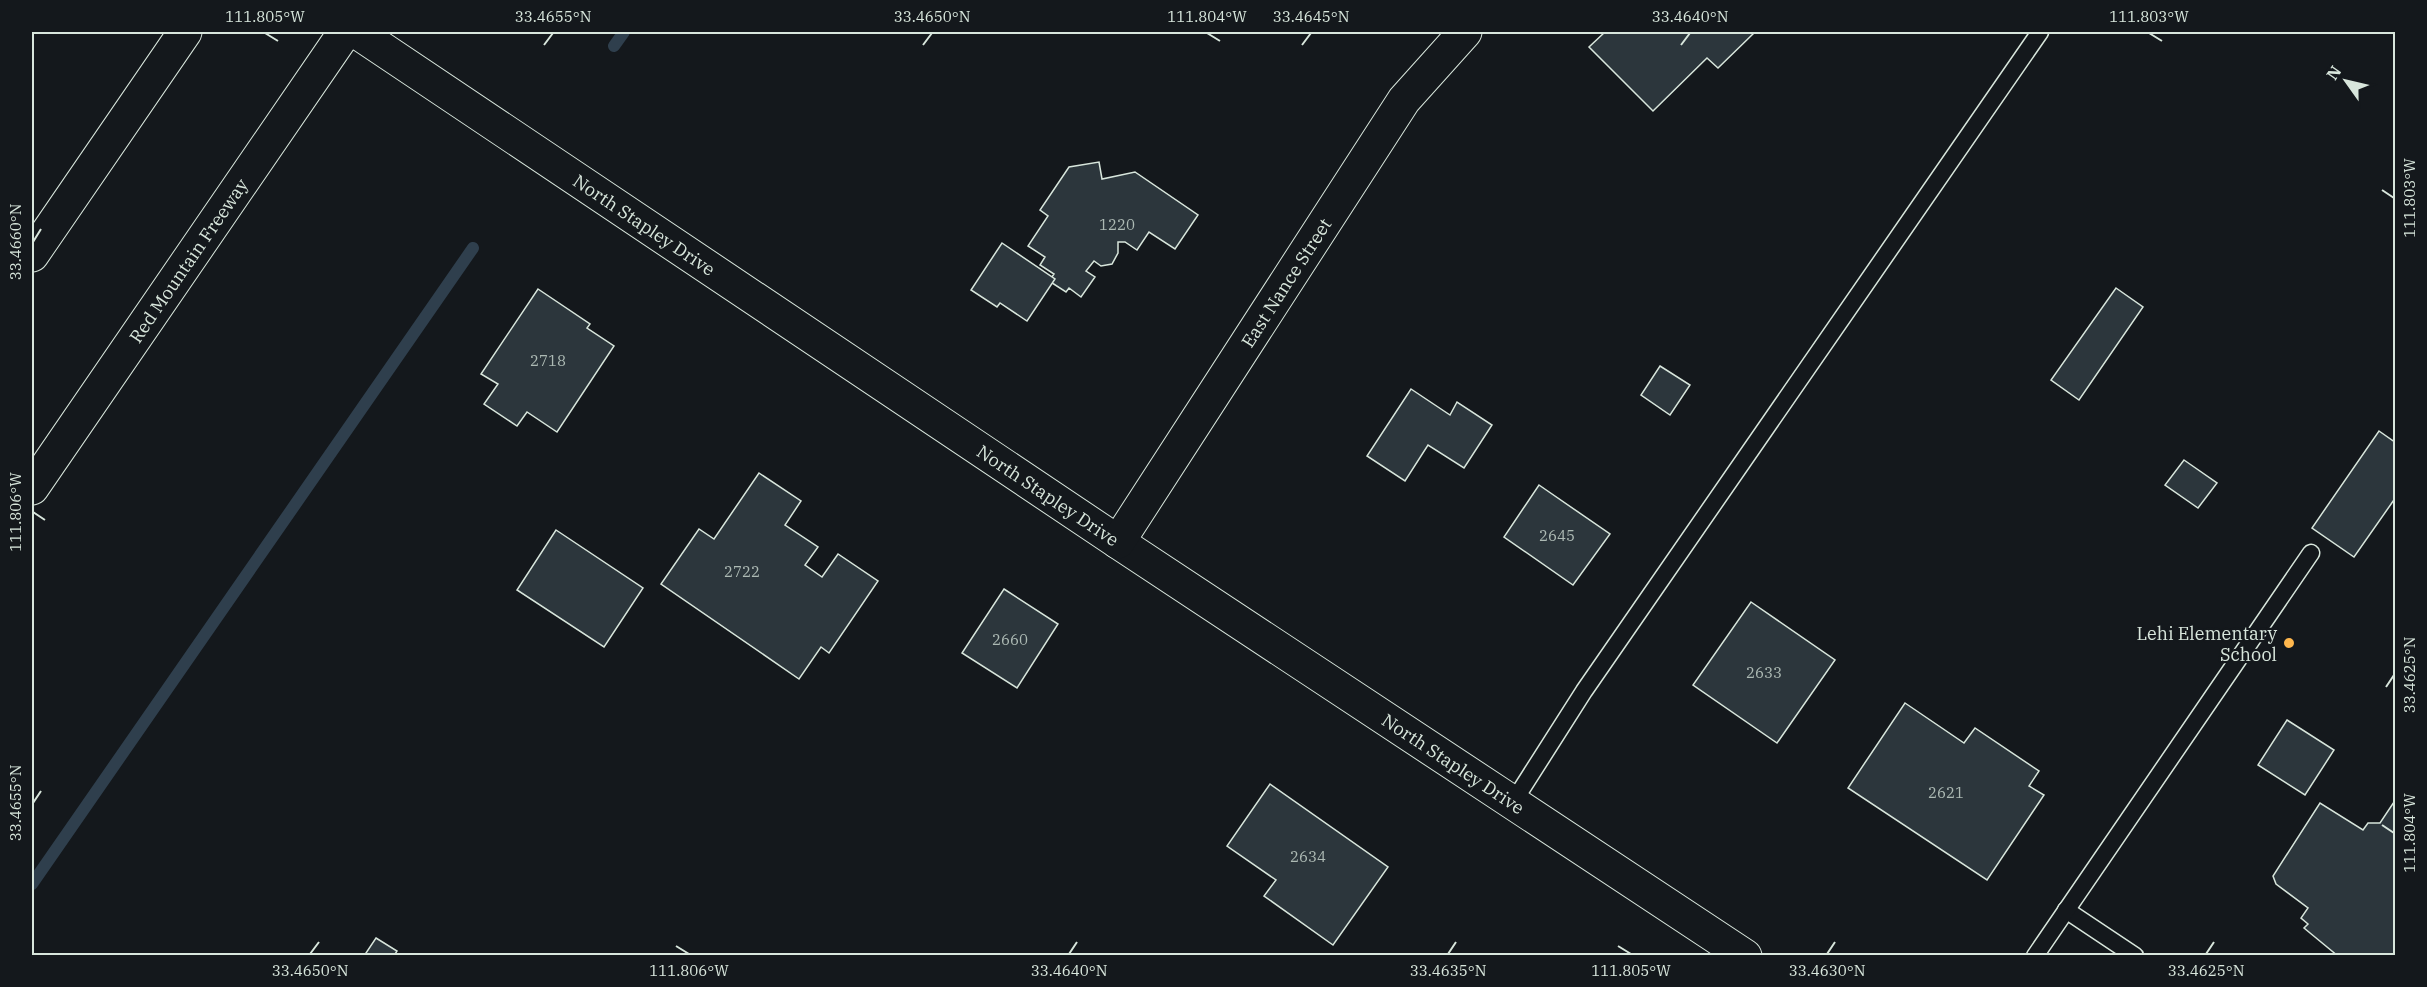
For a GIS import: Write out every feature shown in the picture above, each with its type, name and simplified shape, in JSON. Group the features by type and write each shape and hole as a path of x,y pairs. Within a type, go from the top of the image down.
{"main road":[{"path":"32,255 185,32"},
{"name":"Red Mountain Freeway","path":"32,488 345,32"},
{"name":"North Stapley Drive","path":"357,32 1118,542 1744,956"},
{"name":"East Nance Street","path":"1118,542 1404,100 1465,32"}],"lane":[{"path":"1512,804 1584,691 2040,32"},
{"path":"2035,956 2311,553"},
{"path":"2066,910 2135,956"}],"building":[{"path":"1605,32 1755,32 1718,68 1707,58 1653,111 1589,47"},
{"path":"1099,162 1102,179 1135,172 1198,215 1175,249 1149,232 1137,250 1125,242 1118,242 1118,253 1112,264 1101,266 1094,261 1086,271 1095,277 1081,297 1069,288 1066,292 1049,281 1054,274 1040,265 1045,257 1028,246 1048,216 1040,210 1069,167"},
{"path":"1002,243 1055,279 1027,321 1000,303 997,307 971,290"},
{"path":"2116,288 2143,307 2079,400 2051,380"},
{"path":"538,289 590,324 587,328 614,346 557,432 527,412 517,426 484,404 498,384 481,374"},
{"path":"1660,366 1690,385 1670,415 1641,395"},
{"path":"1411,389 1450,415 1457,402 1492,425 1464,468 1428,445 1405,481 1367,456"},
{"path":"2379,431 2396,443 2396,497 2354,557 2312,528"},
{"path":"2184,460 2217,483 2198,508 2165,485"},
{"path":"759,473 801,501 785,525 818,547 805,565 822,577 838,554 878,581 829,653 821,647 799,679 661,584 699,529 714,539"},
{"path":"1539,485 1610,534 1573,585 1504,537"},
{"path":"556,530 643,588 604,647 517,590"},
{"path":"1004,589 1058,624 1017,688 962,653"},
{"path":"1751,602 1835,660 1777,743 1693,685"},
{"path":"1905,703 1964,743 1975,728 2039,771 2029,786 2044,795 1987,880 1848,788"},
{"path":"2287,720 2334,750 2305,795 2258,765"},
{"path":"1270,784 1388,867 1333,945 1264,896 1276,880 1227,846"},
{"path":"2396,799 2396,956 2338,956 2304,928 2308,924 2301,918 2308,908 2276,884 2273,876 2320,803 2363,830 2368,823 2380,823"},
{"path":"376,938 397,951 394,956 364,956"}],"waterway":[{"path":"614,46 624,32"},
{"path":"32,884 473,248"}],"place":[{"name":"Lehi Elementary School","path":"2289,643"}]}
